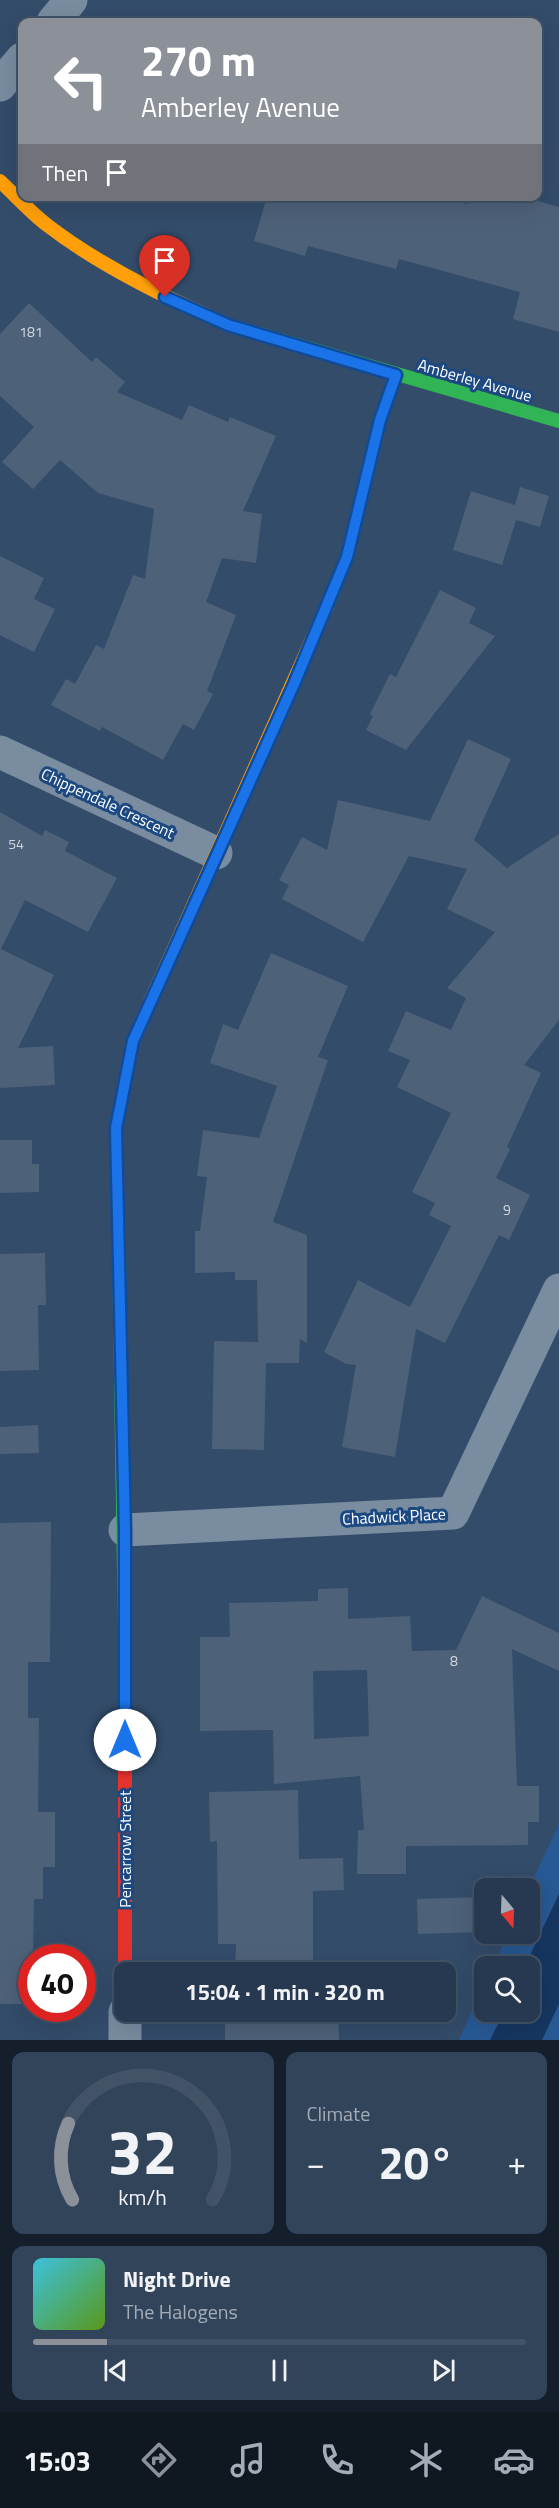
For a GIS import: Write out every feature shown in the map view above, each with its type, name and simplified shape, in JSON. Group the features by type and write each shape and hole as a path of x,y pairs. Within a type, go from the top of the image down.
{"street":[{"path":"56,18 71,0"},
{"path":"0,85 18,64"},
{"name":"Amberley Avenue","path":"0,181 18,198"},
{"name":"Amberley Avenue","path":"21,201 46,224 100,261 165,297 228,325 559,421"},
{"name":"Pencarrow Street","path":"125,1962 125,1530 116,1128 133,1041 294,684 347,557 380,420 396,375"},
{"name":"Chippendale Crescent","path":"0,752 216,853"},
{"name":"Chadwick Place","path":"125,1530 453,1513 559,1290"},
{"path":"124,2022 124,2040"}],"shaded area":[{"path":"559,1824 559,2040 459,2040 474,2006 474,2022 540,2022 540,1956 498,1956 503,1944 540,1944 540,1878 534,1878"},
{"path":"559,1894 559,2004 542,2040 490,2040 499,2022 540,2022 540,1956 530,1956 535,1944 540,1944 540,1934"}],"building":[{"path":"266,201 457,201 467,204 468,201 538,201 559,207 559,332 513,319 520,292 399,259 396,269 308,246 305,256 254,241"},
{"path":"29,303 92,362 96,357 125,382 117,392 182,420 189,405 228,422 230,417 276,436 243,511 262,514 256,563 222,558 206,602 236,615 207,691 213,694 194,730 183,724 163,760 102,727 100,731 51,705 66,679 75,684 96,645 104,649 133,575 145,579 154,509 98,493 60,460 33,489 2,462 34,427 0,396 0,334"},
{"path":"520,487 549,496 540,527 516,520 502,565 453,550 471,491 515,505"},
{"path":"0,556 44,578 34,599 55,609 34,652 0,635"},
{"path":"440,590 476,608 469,623 495,636 406,750 366,730 373,716 370,714 390,674 396,677"},
{"path":"468,739 511,759 474,840 507,868 559,834 559,1020 524,1065 541,1073 507,1147 510,1149 496,1178 530,1195 509,1240 499,1235 445,1343 416,1329 395,1457 342,1447 356,1365 346,1364 324,1352 358,1280 410,1307 451,1226 429,1215 435,1203 412,1192 451,1113 397,1087 410,1060 388,1051 406,1011 451,1030 466,998 447,988 495,932 447,909 467,869 409,856 363,942 282,899 289,885 279,880 302,837 327,850 338,800 430,821"},
{"path":"0,812 42,836 45,830 69,842 65,851 117,878 88,932 25,900 1,949 54,975 18,1048 53,1046 55,1085 0,1088"},
{"path":"271,953 348,986 318,1057 328,1060 273,1222 307,1235 307,1343 300,1339 299,1363 266,1363 264,1450 212,1449 214,1341 258,1342 257,1280 235,1280 235,1272 195,1273 195,1231 200,1231 207,1177 197,1176 203,1130 259,1138 277,1086 210,1063 223,1024 238,1030"},
{"path":"0,1140 32,1140 32,1164 39,1164 39,1192 0,1193"},
{"path":"45,1253 46,1305 38,1305 39,1370 0,1371 0,1254"},
{"path":"38,1425 39,1453 0,1454 0,1427"},
{"path":"51,1522 50,1662 28,1662 28,1718 39,1718 38,1812 55,1812 55,1867 43,1867 43,1899 34,1899 33,1944 18,1944 18,2004 0,2004 0,1523"},
{"path":"348,1588 348,1619 410,1616 412,1651 456,1650 482,1596 559,1633 559,1671 512,1649 517,1786 539,1786 539,1822 528,1822 528,1845 406,1846 406,1874 357,1874 358,1830 364,1830 360,1776 274,1784 273,1730 200,1731 200,1637 230,1637 229,1603 318,1601 318,1589","holes":["367,1670 369,1736 314,1739 313,1671"]},
{"path":"298,1790 299,1859 343,1858 344,1890 313,1891 313,1962 235,1962 236,1944 218,1944 217,1841 210,1842 209,1792"},
{"path":"474,1897 474,1932 418,1934 417,1899"},
{"path":"225,2022 338,2022 339,2040 225,2040"}],"traffic: fast":[{"path":"206,315 228,325 559,421"},
{"path":"327,606 347,557 380,420 396,375"},
{"path":"119,1252 125,1635"}],"traffic: slow":[{"path":"0,181 18,198"},
{"path":"21,201 41,220 84,251 164,296 206,315"},
{"path":"150,1002 327,606"}],"traffic: jam":[{"path":"119,1252 116,1128 133,1041 150,1002"},
{"path":"125,1635 125,1962"}],"route":[{"path":"125,1740 125,1530 116,1128 133,1041 294,684 347,557 380,420 396,375 228,325 165,297"}]}
